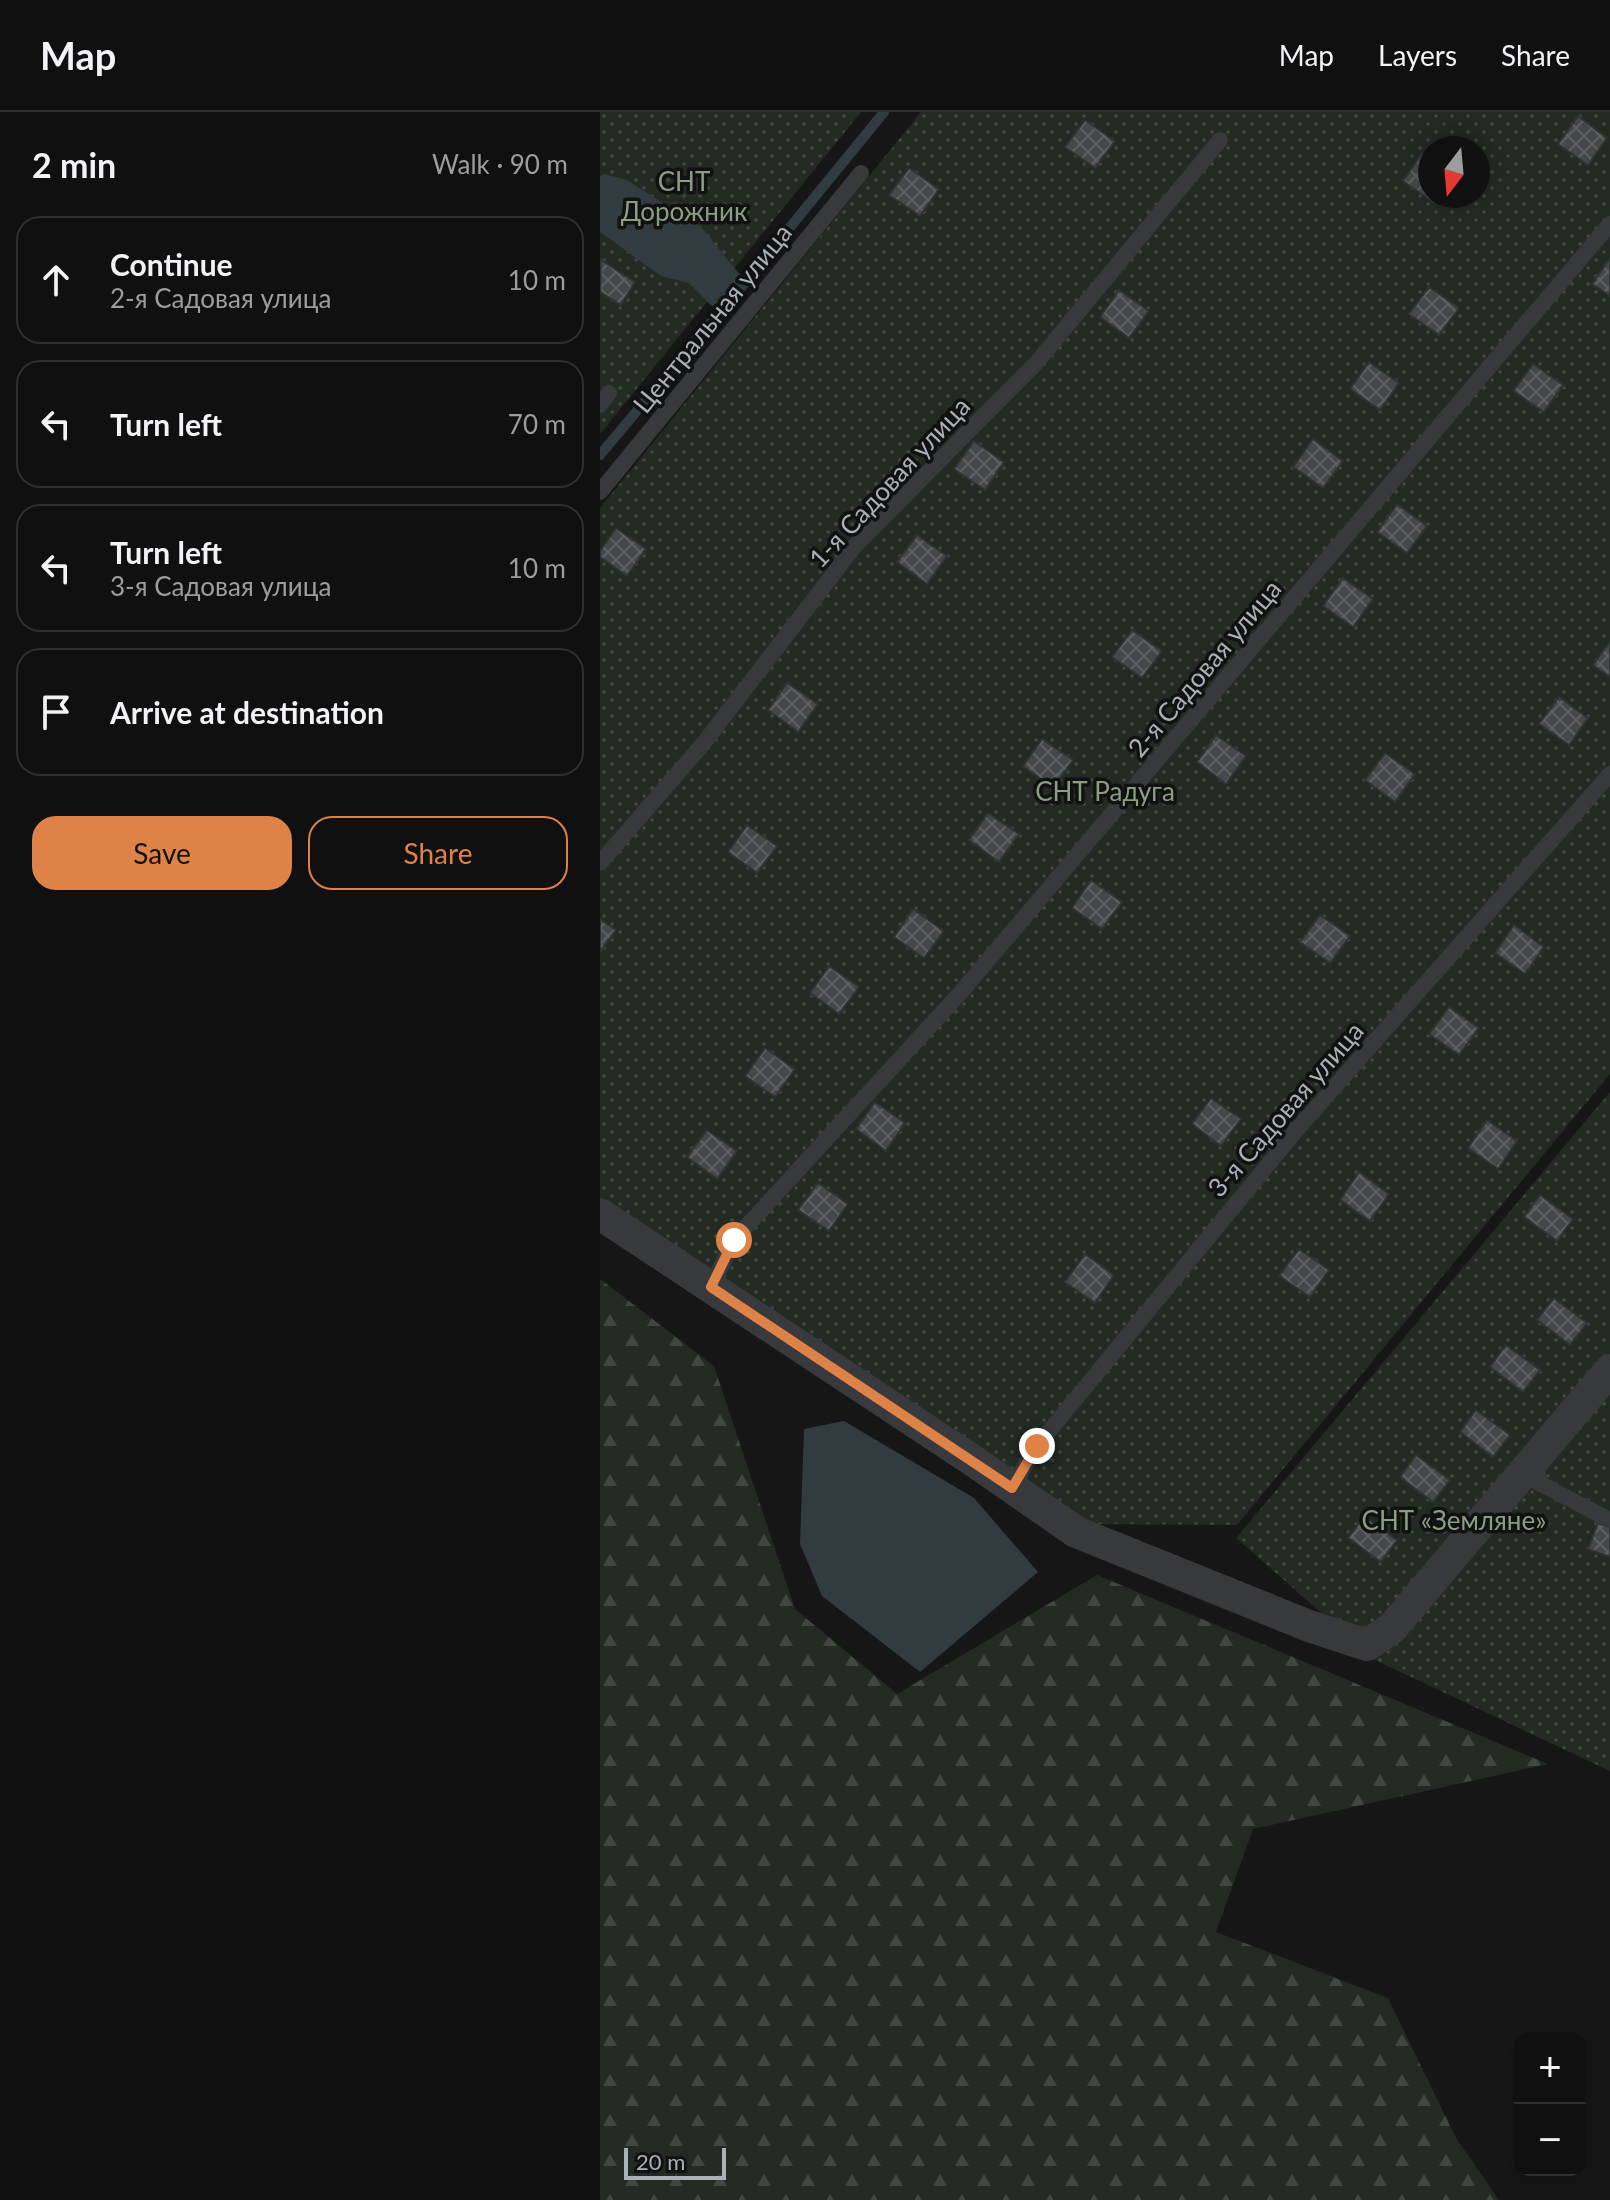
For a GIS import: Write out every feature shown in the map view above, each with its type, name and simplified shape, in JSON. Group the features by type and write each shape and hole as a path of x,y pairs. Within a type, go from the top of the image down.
{"street":[{"path":"600,1214 1076,1532 1309,1626 1367,1645 1392,1628 1610,1370"}],"lane":[{"name":"1-я Садовая улица","path":"600,863 703,744 854,547 1037,362 1220,140"},
{"name":"Центральная улица","path":"600,492 861,173"},
{"name":"2-я Садовая улица","path":"711,1287 734,1240 962,991 1610,224"},
{"name":"3-я Садовая улица","path":"1012,1488 1037,1446 1294,1133 1610,774"},
{"path":"1536,1458 1539,1483 1610,1520"}],"green space":[{"name":"СНТ Дорожник","path":"600,112 861,112 600,434"},
{"name":"СНТ Радуга","path":"921,112 1610,112 1610,1074 1237,1525 1085,1524 600,1205 600,508"},
{"name":"СНТ «Земляне»","path":"1610,1092 1610,1771 1375,1660 1236,1538"},
{"path":"600,1279 714,1366 795,1609 897,1694 1097,1575 1548,1764 1253,1829 1216,1932 1388,1998 1456,2138 1499,2200 600,2200"}],"shaded area":[{"path":"604,174 627,180 702,228 746,282 719,313 689,283 661,276 600,232 600,176"},
{"path":"844,1421 974,1498 1038,1572 920,1672 822,1596 800,1544 804,1429"}],"building":[{"path":"1578,116 1607,138 1588,165 1558,144"},
{"path":"1085,120 1115,141 1095,168 1065,147"},
{"path":"1418,159 1418,192 1403,181"},
{"path":"909,168 939,189 920,216 889,195"},
{"path":"1610,258 1610,296 1592,284"},
{"path":"601,260 635,282 621,305 600,292"},
{"path":"1429,287 1459,308 1439,335 1409,314"},
{"path":"1119,290 1149,311 1129,338 1100,317"},
{"path":"1369,362 1399,383 1380,410 1350,389"},
{"path":"1533,364 1563,385 1544,412 1513,391"},
{"path":"1313,439 1343,461 1323,488 1293,467"},
{"path":"974,441 1004,462 985,490 954,469"},
{"path":"1397,504 1427,526 1407,553 1377,532"},
{"path":"616,528 646,549 627,576 600,557 600,551"},
{"path":"917,535 947,556 927,584 897,562"},
{"path":"1343,578 1373,599 1353,627 1323,606"},
{"path":"1132,630 1162,651 1142,678 1112,657"},
{"path":"1610,641 1610,677 1593,665"},
{"path":"787,683 818,704 798,732 768,710"},
{"path":"1559,697 1588,718 1569,745 1539,724"},
{"path":"1216,735 1246,756 1226,784 1197,762"},
{"path":"1042,739 1073,760 1053,788 1023,766"},
{"path":"1385,753 1415,774 1395,802 1365,780"},
{"path":"988,813 1019,834 999,862 969,840"},
{"path":"747,825 777,846 757,873 728,852"},
{"path":"1091,880 1122,902 1102,929 1072,908"},
{"path":"913,909 944,931 924,958 894,937"},
{"path":"1320,915 1350,936 1330,963 1300,942"},
{"path":"600,919 616,930 600,952"},
{"path":"1514,925 1544,947 1525,974 1495,953"},
{"path":"829,966 859,987 839,1014 810,993"},
{"path":"1449,1007 1479,1028 1459,1055 1429,1034"},
{"path":"765,1048 795,1069 775,1097 745,1076"},
{"path":"1211,1098 1241,1119 1221,1146 1192,1124"},
{"path":"875,1102 905,1123 886,1151 856,1129"},
{"path":"1487,1120 1517,1141 1498,1169 1468,1148"},
{"path":"707,1130 737,1151 717,1179 687,1157"},
{"path":"1359,1172 1389,1194 1370,1221 1340,1200"},
{"path":"818,1183 848,1204 829,1231 798,1210"},
{"path":"1540,1195 1573,1219 1557,1241 1524,1217"},
{"path":"1299,1249 1329,1270 1310,1297 1279,1276"},
{"path":"1085,1254 1114,1275 1095,1303 1065,1282"},
{"path":"1554,1298 1587,1323 1570,1345 1537,1320"},
{"path":"1506,1345 1540,1370 1523,1392 1490,1367"},
{"path":"1476,1410 1510,1435 1493,1457 1460,1432"},
{"path":"1416,1455 1450,1480 1433,1502 1400,1477"},
{"path":"1364,1516 1397,1540 1381,1562 1348,1538"},
{"path":"1598,1523 1610,1527 1610,1557 1588,1549"}],"waterway":[{"path":"739,290 884,112"},
{"path":"600,455 728,302"}],"route":[{"path":"734,1240 711,1287 1012,1488 1037,1446"}]}
